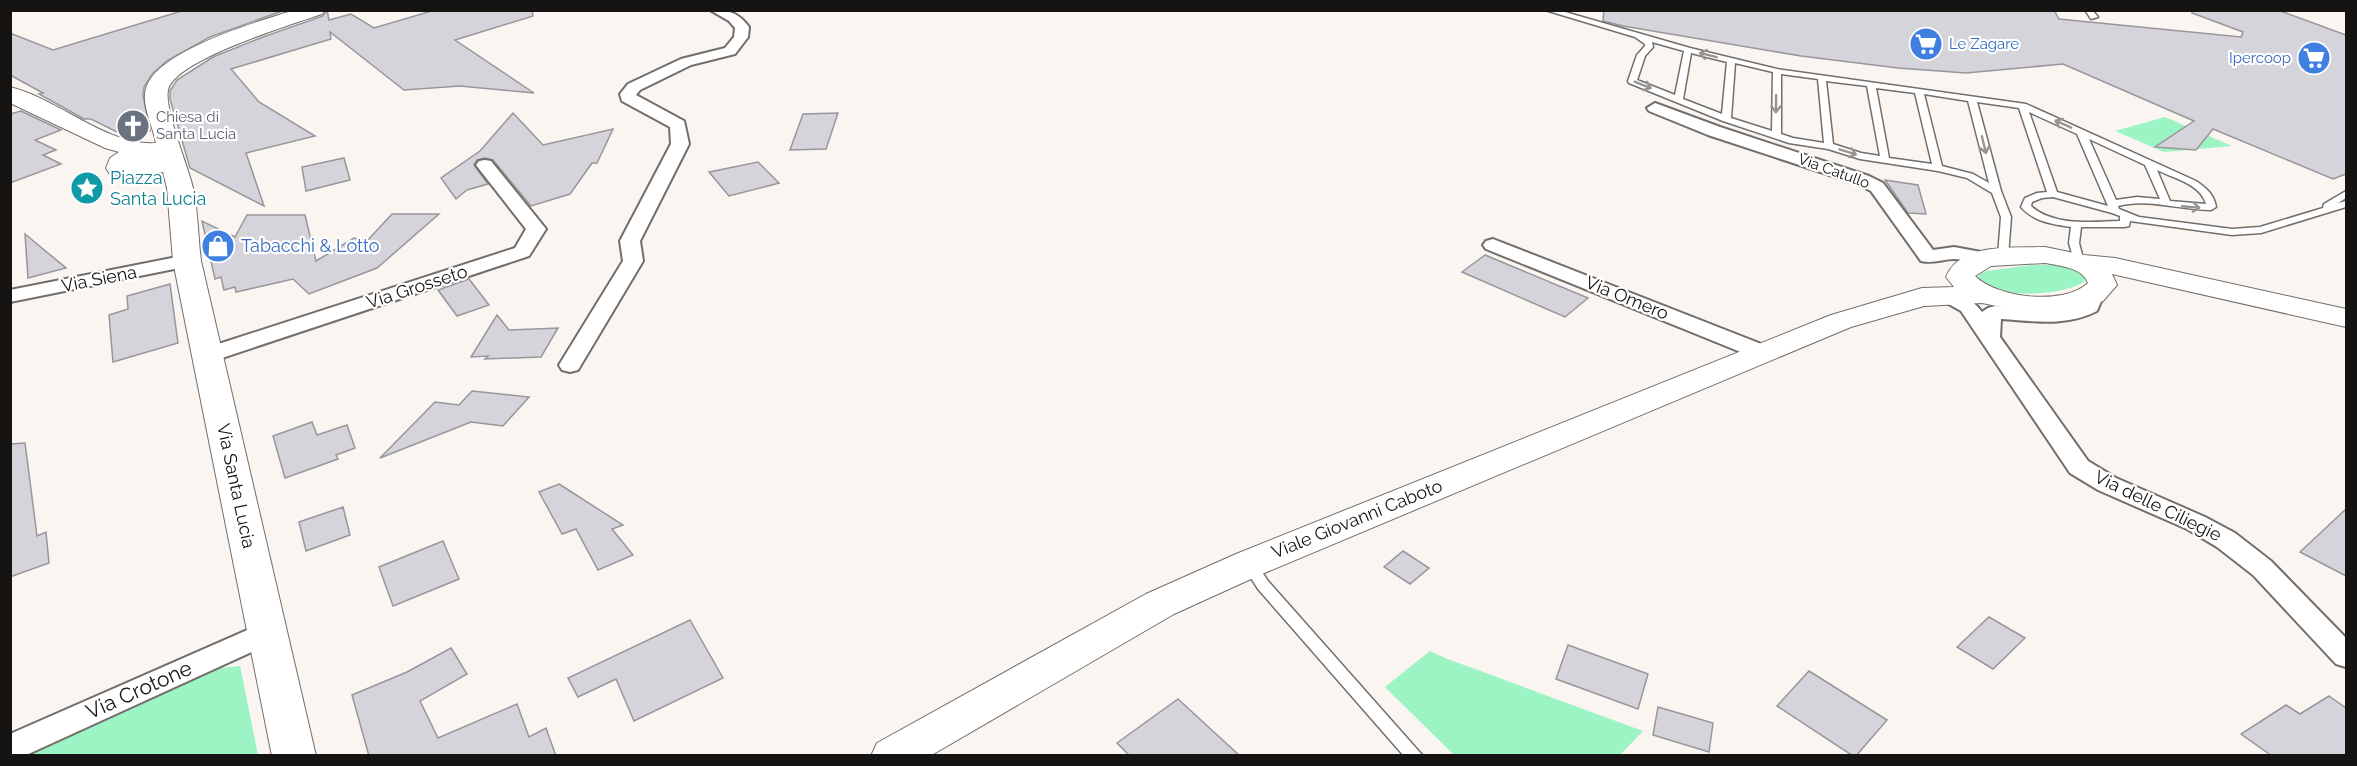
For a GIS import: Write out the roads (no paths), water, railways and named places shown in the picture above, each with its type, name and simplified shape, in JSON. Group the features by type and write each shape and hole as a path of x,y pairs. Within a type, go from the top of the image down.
{"main road":[{"name":"Via Santa Lucia","path":"294,756 188,261 180,188 141,155 165,128 159,112 157,86 171,70 185,59 209,48 315,10"},
{"path":"10,94 141,155 156,186 182,215"},
{"path":"1840,321 1902,287 1932,275 1984,261 2045,255 2081,263 2115,266 2346,318"},
{"path":"1980,295 1964,284 1960,277 1984,261"},
{"path":"2081,263 2101,275 2103,285 2097,293"},
{"path":"1840,321 1922,297 1947,295 1980,295 2020,303 2045,305 2082,299 2097,293 2126,287 2242,296"},
{"name":"Viale Giovanni Caboto","path":"892,756 1160,604 1249,564 1840,321"}],"street":[{"path":"570,365 633,261 630,241 680,144 678,125 671,119 628,98 628,94 634,87 686,62 730,51 741,37 742,27 734,18 717,10"},
{"name":"Via Catullo","path":"1655,108 1714,131 1863,180 1877,187 1928,257 1954,253 1984,261"},
{"name":"Via Grosseto","path":"208,355 522,252 536,229 484,165"},
{"name":"Via Omero","path":"1493,245 1761,352"},
{"name":"Via Siena","path":"10,296 188,261"},
{"path":"1989,339 1991,315 1995,312 2057,317 2080,313 2090,307 2097,293"},
{"name":"Via delle Ciliegie","path":"1947,295 1968,307 2079,467 2107,484 2196,523 2226,540 2262,568 2309,620 2346,656"},
{"name":"Via Crotone","path":"10,748 268,632"}],"lane":[{"path":"1548,10 1568,13 1688,50 1777,71 2023,106 2193,183 2206,192 2211,201 2211,207 2133,200 2120,214 2076,225 2035,215 2026,207"},
{"path":"2088,10 2094,17"},
{"path":"1568,13 1649,43 1649,47 1641,55 1632,81 1726,119 1792,141 1829,146 1860,156 1938,168 1970,176 1996,191"},
{"path":"1679,99 1688,50"},
{"path":"1726,119 1731,61"},
{"path":"1776,136 1777,71"},
{"path":"1822,78 1829,146"},
{"path":"1871,85 1885,160"},
{"path":"1919,91 1938,168"},
{"path":"1972,98 1996,191 2006,217"},
{"path":"2023,106 2053,194"},
{"path":"2081,132 2120,214"},
{"path":"2149,163 2167,204"},
{"path":"1984,261 2006,217 2026,207 2028,200 2040,195 2053,194 2120,214 2200,229 2232,232 2261,230 2286,224 2321,210 2346,204"},
{"path":"2321,210 2346,194"},
{"path":"2076,225 2074,243 2081,263"},
{"path":"1249,564 1263,585 1415,756"}],"place":[{"name":"Le Zagare","path":"1926,44"},
{"name":"Ipercoop","path":"2314,58"},
{"name":"Chiesa di Santa Lucia","path":"133,126"},
{"name":"Piazza Santa Lucia","path":"87,188"},
{"name":"Tabacchi & Lotto","path":"218,246"}]}
